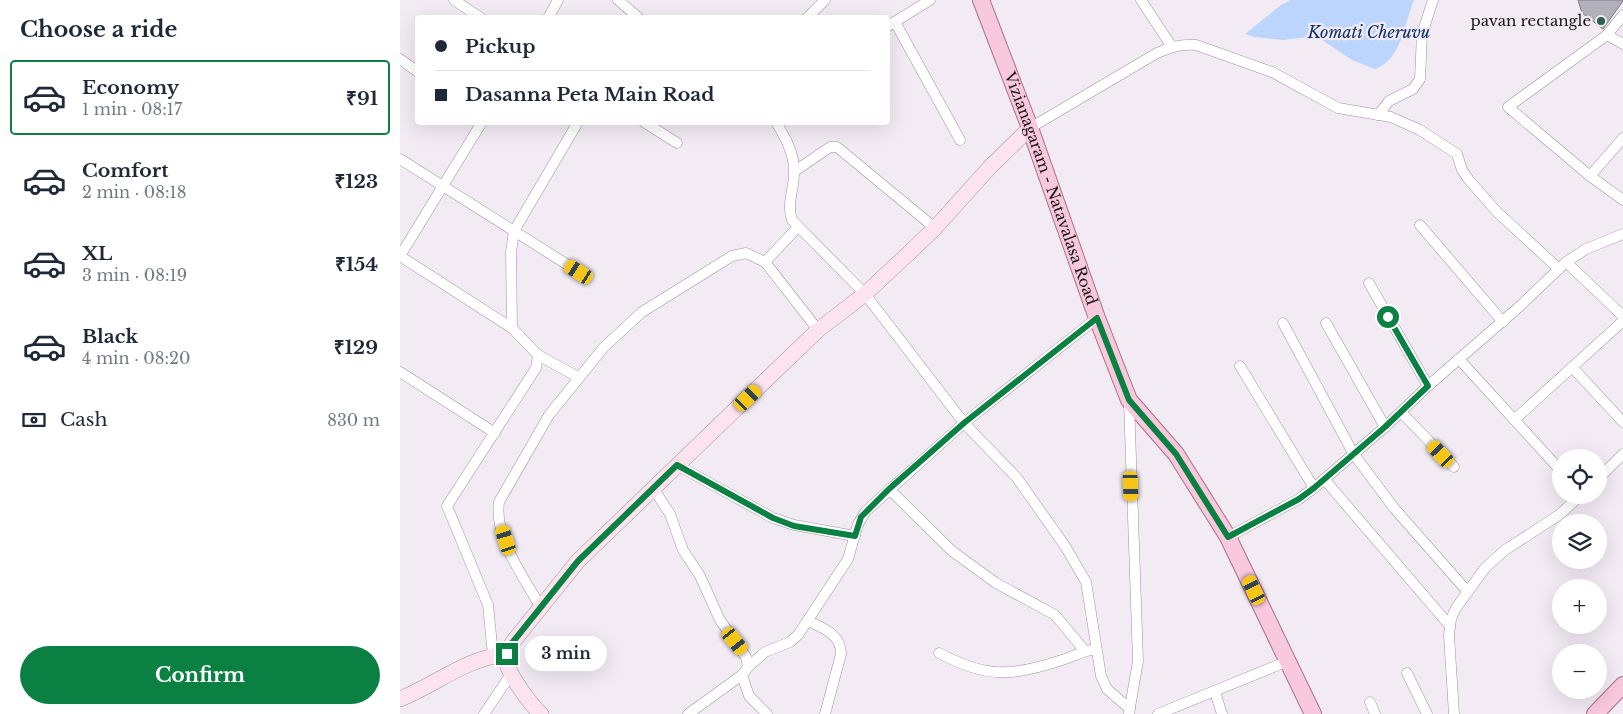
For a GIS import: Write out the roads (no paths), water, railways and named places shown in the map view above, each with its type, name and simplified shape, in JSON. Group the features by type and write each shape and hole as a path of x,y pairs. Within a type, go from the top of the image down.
{"main road":[{"name":"Vizianagaram - Natavalasa Road","path":"980,0 1030,128 1097,318 1129,400 1176,454 1228,537 1313,714"},
{"path":"1595,714 1623,685"}],"street":[{"path":"454,0 476,15"},
{"path":"550,15 558,0"},
{"path":"618,0 636,15"},
{"path":"810,15 825,0"},
{"path":"930,0 891,24 960,140"},
{"path":"1142,0 1172,47"},
{"path":"1378,115 1389,101 1413,90 1420,79 1422,34 1433,0"},
{"path":"1623,15 1607,35 1508,107 1590,176 1623,200"},
{"path":"1607,35 1623,44"},
{"path":"401,700 470,663 500,654 512,643 578,561 818,330 865,294 935,228 990,167 1030,128 1158,53 1172,47 1186,44 1204,48 1272,72 1338,108 1391,117 1420,130 1454,151 1460,159 1462,170 1469,180 1497,212 1623,316"},
{"path":"400,59 415,70"},
{"path":"480,125 400,256 512,328 538,355 578,378"},
{"path":"512,328 511,252 514,230 576,125"},
{"path":"649,125 677,143"},
{"path":"778,125 793,156 795,171 790,215 798,227 865,294 964,423 1017,478 1080,568 1086,582 1101,676 1107,689 1129,711"},
{"path":"1590,176 1623,138"},
{"path":"795,171 830,147 837,147 935,228"},
{"path":"400,159 579,272"},
{"path":"1420,225 1503,322"},
{"path":"765,262 798,227"},
{"path":"1228,537 1299,499 1314,488 1503,322 1562,266 1586,249 1623,234"},
{"path":"541,608 510,554 497,514 499,502 549,415 604,348 642,312 732,256 746,253 765,262 818,330"},
{"path":"1369,283 1428,386"},
{"path":"688,714 745,671 764,652 794,639 808,621 848,559 861,517 889,489 964,423 1097,318"},
{"path":"1514,420 1623,320"},
{"path":"1283,323 1353,453 1394,508 1467,591"},
{"path":"1326,324 1385,427"},
{"path":"538,355 536,368 447,506 488,605 500,654 511,674 541,714"},
{"path":"1459,359 1552,461"},
{"path":"1240,366 1314,488"},
{"path":"1572,367 1623,422"},
{"path":"400,372 495,433"},
{"path":"1129,400 1138,661 1129,711"},
{"path":"1401,412 1454,468"},
{"path":"1607,470 1623,454"},
{"path":"677,465 773,518 794,526 855,536"},
{"path":"1324,479 1450,626"},
{"path":"653,488 670,514 683,550 700,576 720,620 746,657 745,671 749,696 767,714"},
{"path":"889,489 952,550 996,583 1055,616 1086,651"},
{"path":"1454,714 1450,626 1456,608 1485,568 1505,550 1559,515 1571,504"},
{"path":"808,621 834,636 841,647 825,714"},
{"path":"940,653 964,666 997,673 1013,672 1060,661 1097,649"},
{"path":"1158,714 1288,661"},
{"path":"1408,673 1427,714"},
{"path":"484,714 511,674"},
{"path":"1215,692 1222,714"},
{"path":"1370,702 1375,714"}],"water":[{"name":"Komati Cheruvu","path":"1291,0 1414,0 1397,49 1384,64 1375,69 1352,60 1316,36 1283,40 1254,37 1245,34 1281,5"}],"place":[{"name":"pavan rectangle","path":"1601,21"}]}
